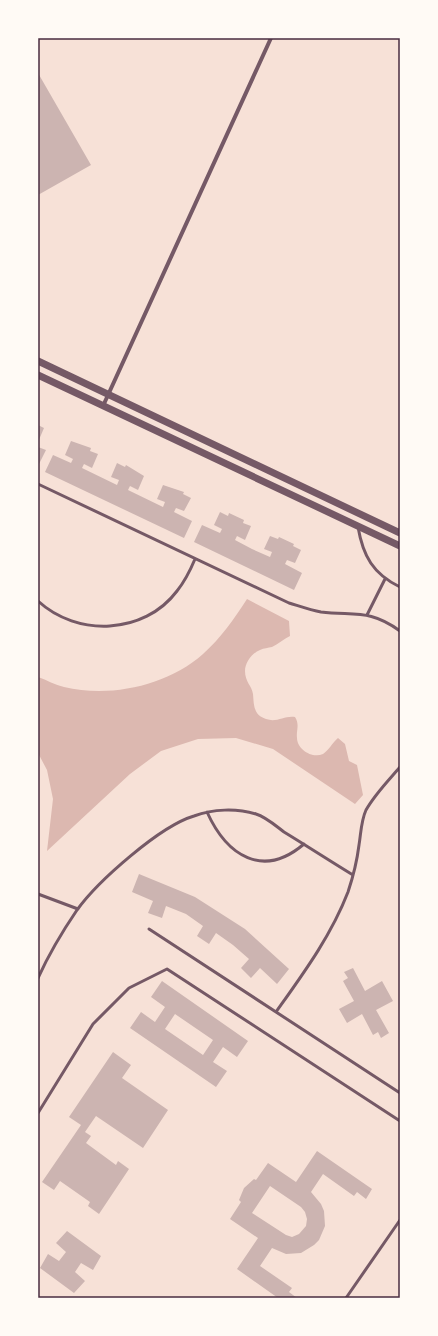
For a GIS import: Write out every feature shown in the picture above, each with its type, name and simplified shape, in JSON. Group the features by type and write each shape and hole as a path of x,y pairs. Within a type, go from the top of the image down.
{"street":[{"path":"103,406 271,38"},
{"path":"38,361 400,533"},
{"path":"38,375 400,546"}],"lane":[{"path":"38,484 288,603 321,612 367,615 380,619 400,632"},
{"path":"358,527 367,556 385,580 400,587"},
{"path":"38,601 57,615 73,622 92,626 111,626 130,623 147,616 168,601 188,577 195,559"},
{"path":"367,615 385,580"},
{"path":"276,1012 301,978 323,942 343,904 353,876 361,827 366,811 374,797 400,767"},
{"path":"38,978 52,949 78,909 101,883 127,859 173,825 192,816 207,812 236,810 257,814 353,876"},
{"path":"207,812 214,827 223,840 235,851 249,859 264,862 279,860 293,854 304,844"},
{"path":"38,894 78,909"},
{"path":"149,929 400,1093"},
{"path":"38,1113 93,1024 129,988 167,969 400,1121"},
{"path":"346,1298 400,1220"}],"shaded area":[{"path":"247,599 289,621 290,636 272,647 257,651 246,665 245,675 252,691 256,712 262,717 270,720 295,717 298,725 298,742 302,749 310,754 323,754 338,738 345,744 349,761 357,765 363,795 355,804 273,749 236,738 198,739 161,751 130,774 47,851 53,799 47,770 38,753 38,677 64,687 100,691 137,687 155,681 173,674 189,665 210,648 232,621"}],"building":[{"path":"38,73 91,165 38,195"},
{"path":"38,425 44,428 38,442"},
{"path":"71,441 91,448 90,451 98,454 92,468 84,464 82,468 117,485 119,480 111,477 117,463 125,467 126,465 144,476 138,490 130,486 128,490 163,507 165,502 157,499 163,485 184,492 183,494 191,498 184,511 176,508 174,512 192,521 184,538 45,472 53,455 71,463 73,459 65,455"},
{"path":"38,447 46,450 38,466"},
{"path":"220,512 228,516 229,513 244,520 243,523 251,526 245,540 237,536 235,540 252,549 270,557 272,552 264,549 270,536 278,539 279,537 294,544 293,546 301,550 295,563 287,560 285,564 302,573 294,590 194,542 202,525 220,533 222,529 214,525"},
{"path":"139,874 195,897 245,929 289,969 277,984 260,968 251,978 241,968 249,959 216,933 209,944 197,936 203,926 186,914 166,906 162,918 148,913 153,901 132,892"},
{"path":"353,968 365,991 382,981 393,1001 376,1010 389,1033 381,1038 378,1032 373,1035 362,1014 347,1023 339,1009 354,1001 343,981 348,978 344,972"},
{"path":"162,981 248,1041 237,1057 223,1047 213,1062 227,1071 216,1087 130,1028 141,1012 155,1022 165,1007 151,997","holes":["175,1014 213,1040 203,1055 165,1029"]},
{"path":"113,1052 131,1065 122,1078 168,1110 143,1148 96,1116 85,1132 91,1136 86,1143 116,1165 118,1161 129,1169 99,1214 88,1206 90,1202 60,1181 54,1190 42,1182 81,1125 69,1117"},
{"path":"317,1151 372,1189 366,1199 357,1192 354,1196 323,1174 311,1192 321,1204 324,1211 325,1226 319,1240 301,1253 286,1254 272,1248 260,1266 292,1288 289,1292 297,1298 278,1298 237,1269 258,1238 230,1219 241,1202 239,1200 244,1188 254,1179 256,1180 268,1163 296,1182","holes":["270,1186 301,1207 305,1212 307,1219 306,1226 299,1234 292,1237 286,1235 252,1213"]},
{"path":"67,1231 101,1256 93,1270 81,1263 75,1272 85,1281 74,1293 40,1268 48,1254 59,1261 66,1252 56,1243"}]}
